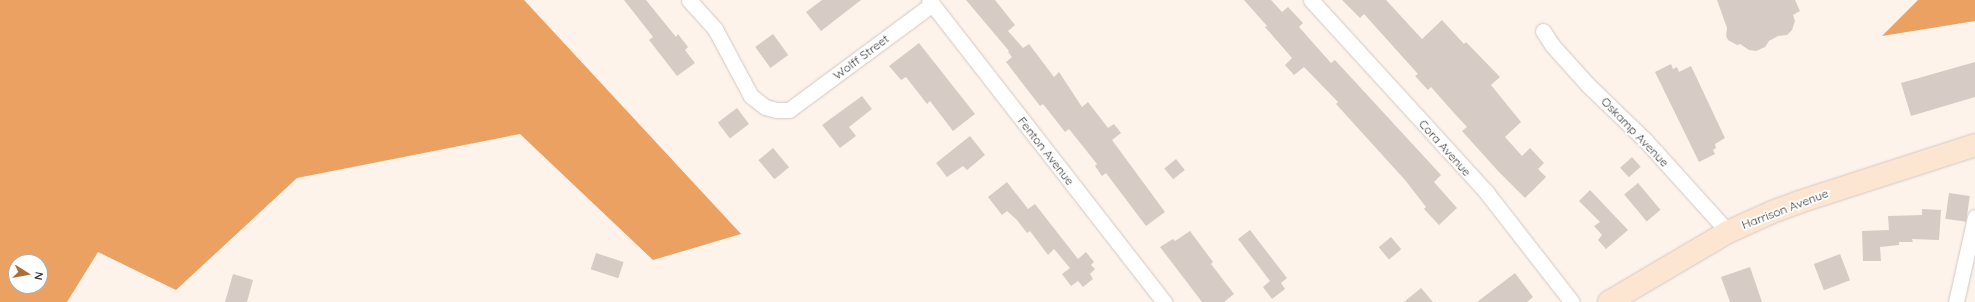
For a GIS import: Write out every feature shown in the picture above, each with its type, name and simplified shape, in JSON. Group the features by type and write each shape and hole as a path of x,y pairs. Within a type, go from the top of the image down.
{"main road":[{"name":"Harrison Avenue","path":"1609,302 1728,232 1799,202 1975,144"}],"street":[{"name":"Wolff Street","path":"689,0 715,29 751,96 765,107 789,110 930,2"},
{"name":"Cora Avenue","path":"1311,0 1487,193 1572,302"},
{"name":"Fenton Avenue","path":"930,2 1164,302"},
{"name":"Oskamp Avenue","path":"1544,31 1552,45 1588,85 1645,140 1728,232"},
{"path":"1956,302 1975,217"}],"shaded area":[{"path":"0,0 524,0 741,234 653,260 520,134 297,178 176,290 98,252 67,302 0,302"},
{"path":"1918,0 1975,0 1975,21 1882,36"}],"building":[{"path":"624,0 646,0 676,37 678,34 688,47 685,50 695,63 677,76 649,40 653,37"},
{"path":"822,0 861,0 821,31 806,12"},
{"path":"966,0 995,0 1015,25 1008,31 1023,48 1029,44 1054,77 1059,72 1082,107 1088,102 1108,128 1114,124 1121,133 1112,140 1165,212 1146,226 1106,173 1102,176 1095,166 1097,164 1069,129 1065,132 1043,104 1040,106 1006,62 1012,57 1008,52 1009,51"},
{"path":"1244,0 1271,0 1282,12 1288,7 1303,23 1299,27 1331,63 1335,60 1441,175 1434,182 1457,208 1439,225 1424,209 1426,207 1405,180 1336,104 1338,102 1304,67 1294,75 1285,65 1292,58"},
{"path":"1342,0 1386,0 1422,39 1442,20 1464,44 1466,42 1500,77 1491,85 1521,122 1505,137 1522,156 1530,148 1544,163 1538,169 1546,177 1525,198 1462,131 1467,127 1431,87 1428,90 1415,76 1418,74 1364,14 1360,18"},
{"path":"1717,0 1795,0 1800,11 1793,15 1795,21 1792,30 1787,35 1778,36 1769,41 1765,47 1756,51 1749,50 1740,44 1737,45 1728,40 1726,36 1727,28"},
{"path":"773,34 788,55 770,68 755,47"},
{"path":"919,43 975,114 953,131 930,101 927,104 906,77 901,80 889,66"},
{"path":"1975,62 1975,97 1911,116 1901,83"},
{"path":"1671,64 1673,69 1677,67 1679,72 1691,66 1725,138 1715,144 1716,148 1713,150 1715,154 1699,162 1655,72"},
{"path":"862,96 872,109 849,127 856,136 840,148 822,125"},
{"path":"737,108 749,124 730,138 718,122"},
{"path":"970,136 985,155 967,170 963,166 947,177 936,163"},
{"path":"773,148 789,167 775,179 758,160"},
{"path":"1632,157 1641,167 1629,177 1620,168"},
{"path":"1176,159 1185,170 1173,179 1164,168"},
{"path":"1007,182 1028,209 1035,204 1078,259 1086,252 1094,262 1091,265 1095,269 1090,274 1093,279 1083,287 1078,281 1071,286 1062,274 1070,268 1054,249 1048,255 1030,231 1027,233 1017,220 1007,211 1002,215 988,197"},
{"path":"1638,183 1660,210 1647,221 1624,195"},
{"path":"1590,190 1628,230 1606,249 1598,240 1602,235 1594,226 1600,222 1579,201"},
{"path":"1949,193 1970,196 1966,222 1945,219"},
{"path":"1922,209 1941,210 1939,240 1912,239 1913,242 1899,242 1899,245 1880,247 1881,261 1863,261 1862,231 1889,230 1888,216 1922,215"},
{"path":"1250,230 1287,278 1281,283 1285,289 1272,299 1263,287 1270,281 1238,239"},
{"path":"1190,231 1213,262 1211,264 1234,294 1224,302 1202,302 1160,247 1173,239 1175,241"},
{"path":"1391,237 1401,249 1389,260 1379,247"},
{"path":"596,253 624,262 618,278 591,269"},
{"path":"1840,254 1850,280 1824,290 1814,264"},
{"path":"1750,267 1762,302 1730,302 1721,277"},
{"path":"1515,273 1533,297 1527,302 1477,302"},
{"path":"233,274 253,280 247,302 225,302"},
{"path":"1421,288 1433,302 1404,302"}]}
